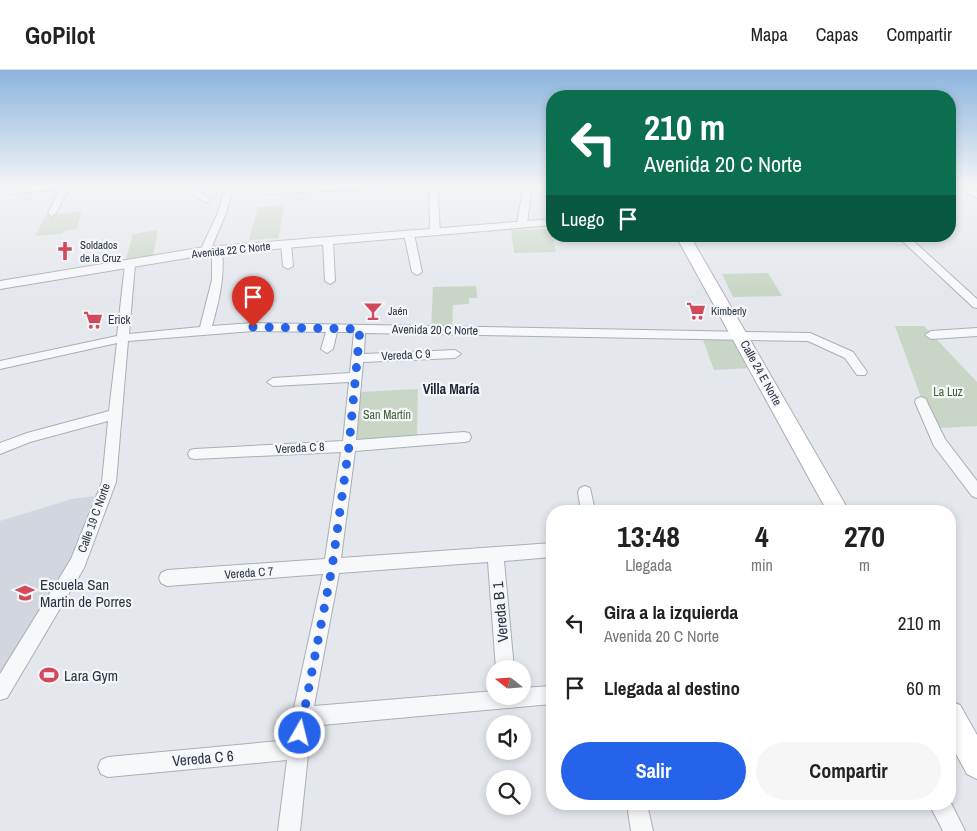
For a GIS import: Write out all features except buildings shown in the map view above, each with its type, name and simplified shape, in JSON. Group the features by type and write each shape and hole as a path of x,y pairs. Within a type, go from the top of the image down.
{"main road":[{"name":"Calle 24 E Norte","path":"686,242 835,505"},
{"path":"956,726 977,764"}],"street":[{"path":"205,330 215,295 219,267 211,251 220,220"},
{"path":"434,220 435,232"},
{"path":"522,224 523,220"},
{"name":"Avenida 22 C Norte","path":"0,285 211,251 546,222"},
{"path":"409,234 417,272"},
{"path":"328,240 330,281"},
{"path":"909,242 977,305"},
{"path":"286,244 288,266"},
{"name":"Calle 19 C Norte","path":"0,691 78,563 109,482 130,264"},
{"name":"Avenida 20 C Norte","path":"0,365 123,338 253,327 810,337 849,355 861,372"},
{"path":"327,349 332,328"},
{"path":"289,831 302,717 332,568 349,446 360,329"},
{"path":"931,335 977,332"},
{"name":"Vereda C 9","path":"357,358 455,354"},
{"path":"273,382 355,376"},
{"path":"921,402 938,442 977,492"},
{"path":"0,449 27,438 116,414"},
{"name":"Vereda C 8","path":"195,454 349,446 464,437"},
{"path":"585,492 587,505"},
{"name":"Vereda C 7","path":"167,578 332,568 546,551"},
{"name":"Vereda B 1","path":"495,555 504,660"},
{"path":"531,697 546,696"},
{"path":"302,717 486,700"},
{"name":"Vereda C 6","path":"108,767 298,750"},
{"path":"638,810 642,831"},
{"path":"943,810 954,831"}],"shaded area":[{"name":"Escuela San Martin de Porres","path":"94,496 76,553 0,673 0,521 72,499"}],"green space":[{"path":"44,220 80,220 77,229 66,230 61,234 35,236"},
{"path":"255,220 282,220 278,238 249,240"},
{"path":"546,229 546,242 554,242 556,252 514,253 511,230"},
{"path":"158,230 153,256 126,259 133,234"},
{"path":"768,273 782,296 733,297 722,274"},
{"path":"476,286 477,298 469,298 469,304 453,305 452,328 431,329 433,287"},
{"name":"La Luz","path":"895,326 924,326 977,382 977,426 940,428 927,414"},
{"path":"703,340 737,340 750,368 714,370"},
{"name":"San Martín","path":"418,389 417,438 356,441 361,392"}],"place":[{"name":"Soldados de la Cruz","path":"65,251"},
{"name":"Jaén","path":"373,311"},
{"name":"Kimberly","path":"696,311"},
{"name":"Erick","path":"93,320"},
{"name":"Escuela San Martin de Porres","path":"25,593"},
{"name":"Lara Gym","path":"49,675"}],"district":[{"name":"Villa María","path":"451,389"}],"route":[{"path":"253,327 360,329 349,446 332,568 300,733"}]}
